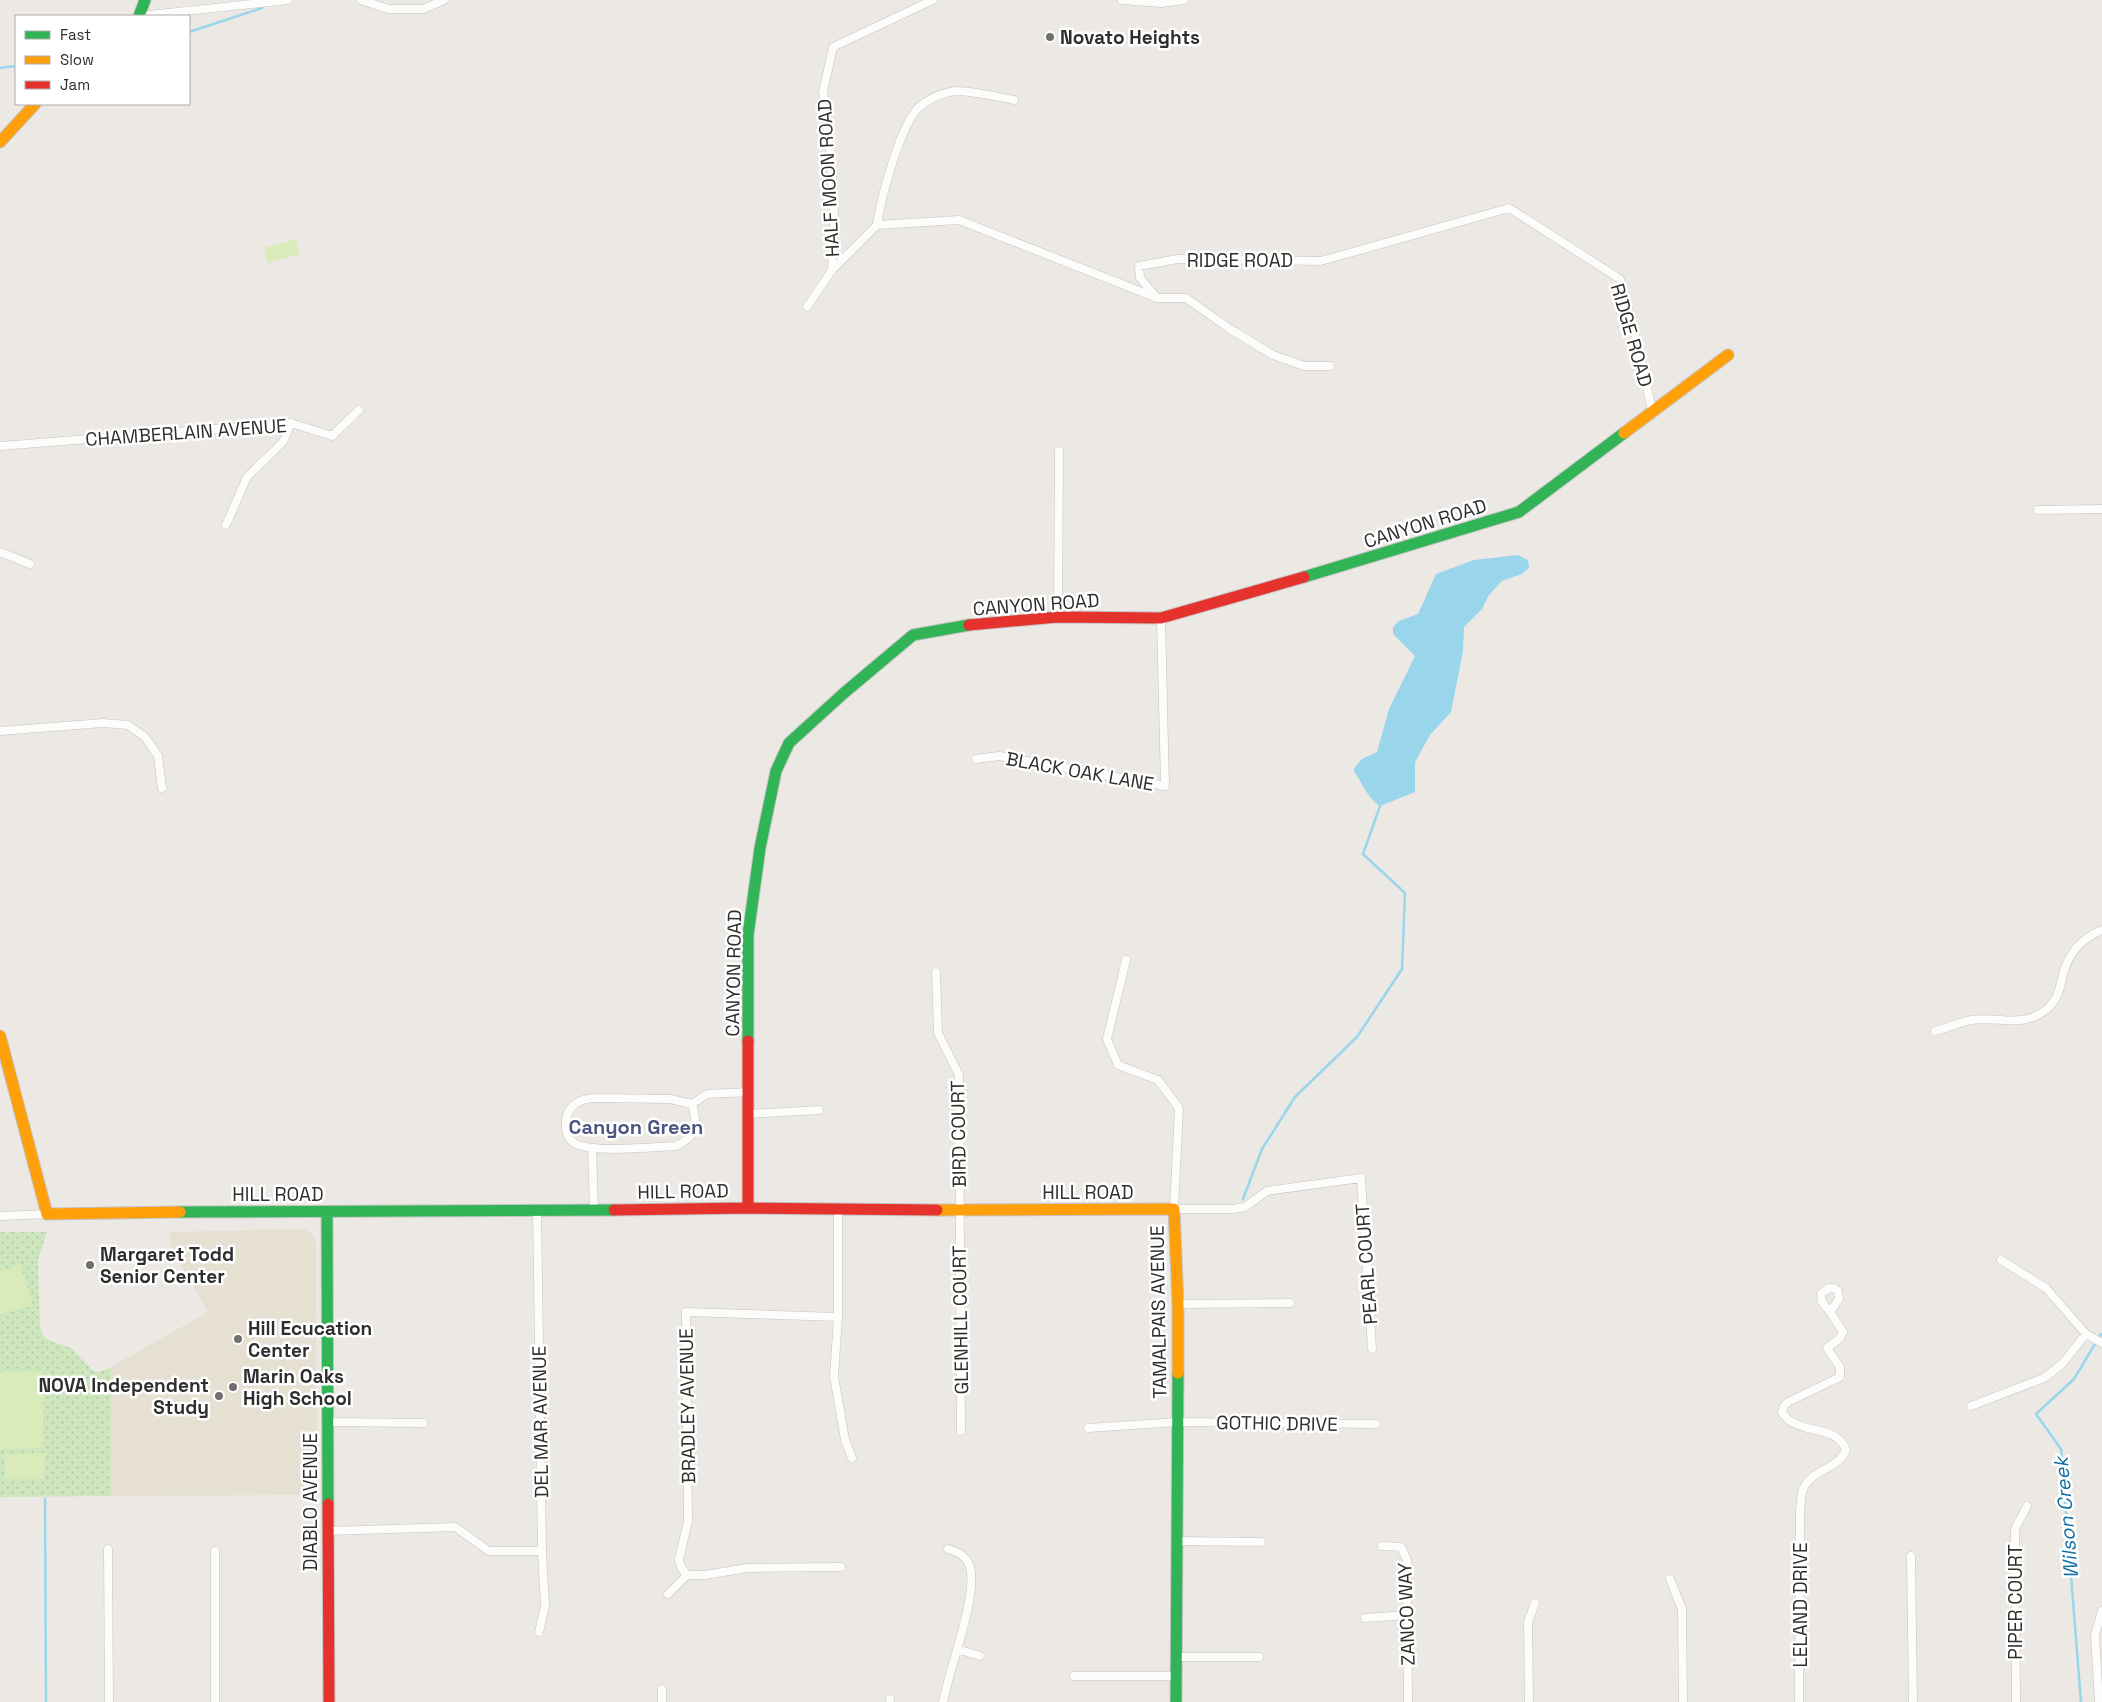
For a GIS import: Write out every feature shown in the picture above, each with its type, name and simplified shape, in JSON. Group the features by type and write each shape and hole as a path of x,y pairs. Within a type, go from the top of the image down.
{"street":[{"path":"140,15 146,0"},
{"path":"149,15 288,0"},
{"path":"361,0 388,10 423,9 444,0"},
{"name":"HALF MOON ROAD","path":"832,270 834,215 831,155 823,92 834,47 933,0"},
{"path":"1122,0 1161,3 1184,0"},
{"path":"807,307 832,270 877,225 888,178 906,127 915,112 929,100 957,91 1014,100"},
{"path":"0,142 33,105"},
{"name":"RIDGE ROAD","path":"1157,298 1140,278 1139,266 1178,260 1321,260 1509,208 1620,279 1652,410"},
{"path":"877,225 959,220 1157,298 1186,298 1230,329 1273,355 1304,366 1330,366"},
{"name":"CANYON ROAD","path":"748,1208 748,936 759,854 776,771 789,743 913,635 983,623 1058,617 1160,618 1366,560 1519,512 1652,410 1728,355"},
{"name":"CHAMBERLAIN AVENUE","path":"0,446 291,423 332,436 359,410"},
{"path":"226,525 247,477 283,442 291,423"},
{"path":"1058,451 1058,617"},
{"path":"2038,510 2102,509"},
{"path":"0,552 30,564"},
{"name":"BLACK OAK LANE","path":"976,759 999,756 1165,786 1160,618"},
{"path":"0,731 103,723 128,725 145,737 158,756 162,788"},
{"path":"1935,1031 1970,1020 1990,1019 2018,1022 2032,1018 2047,1009 2057,997 2069,959 2079,944 2102,930"},
{"name":"TAMALPAIS AVENUE","path":"1126,960 1107,1039 1118,1064 1158,1080 1179,1108 1174,1209 1178,1304 1176,1702"},
{"name":"BIRD COURT","path":"936,972 938,1033 959,1075 959,1210"},
{"path":"0,1036 47,1214"},
{"path":"692,1104 695,1118 694,1132 686,1142 676,1146 592,1148 576,1143 566,1131 570,1109 580,1101 591,1098 670,1099 692,1104 708,1094 749,1092"},
{"path":"748,1114 819,1110"},
{"path":"592,1148 594,1210"},
{"name":"HILL ROAD","path":"0,1216 84,1212 537,1211 748,1208 838,1210 1233,1209 1245,1207 1267,1191 1361,1178"},
{"name":"PEARL COURT","path":"1361,1178 1372,1349"},
{"path":"838,1210 838,1317 834,1376 845,1440 852,1458"},
{"name":"GLENHILL COURT","path":"959,1210 961,1431"},
{"name":"DEL MAR AVENUE","path":"537,1211 542,1551 545,1606 539,1632"},
{"name":"DIABLO AVENUE","path":"327,1212 328,1702"},
{"path":"2001,1260 2046,1288 2088,1335 2102,1343"},
{"path":"1178,1304 1290,1303"},
{"name":"BRADLEY AVENUE","path":"687,1575 681,1568 679,1560 688,1521 686,1312 838,1317"},
{"name":"LELAND DRIVE","path":"1799,1702 1800,1509 1802,1491 1810,1478 1838,1462 1846,1450 1837,1438 1831,1434 1798,1426 1786,1419 1782,1412 1788,1402 1840,1377 1840,1367 1827,1348 1840,1338 1843,1332 1830,1312"},
{"path":"1971,1406 2044,1378 2062,1364 2088,1335"},
{"path":"328,1422 424,1423"},
{"name":"GOTHIC DRIVE","path":"1088,1428 1178,1422 1376,1424"},
{"name":"PIPER COURT","path":"2016,1702 2015,1528 2027,1506"},
{"path":"328,1531 455,1527 489,1551 542,1551"},
{"path":"1176,1541 1261,1542"},
{"name":"ZANCO WAY","path":"1382,1546 1401,1547 1407,1560 1408,1702"},
{"path":"108,1549 109,1702"},
{"path":"943,1702 972,1589 970,1566 960,1552 948,1549"},
{"path":"215,1551 215,1702"},
{"path":"1911,1556 1913,1702"},
{"path":"668,1594 687,1575 705,1575 748,1568 841,1567"},
{"path":"1670,1579 1682,1608 1683,1702"},
{"path":"1529,1702 1528,1622 1535,1603"},
{"path":"2100,1702 2095,1635 2102,1611"},
{"path":"1365,1618 1408,1615"},
{"path":"956,1649 980,1656"},
{"path":"1177,1657 1259,1657"},
{"path":"1074,1676 1177,1676"},
{"path":"662,1688 662,1702"}],"shaded area":[{"name":"Hill Ecucation Center","path":"303,1229 313,1234 316,1244 317,1495 111,1496 111,1367 208,1312 170,1246 170,1232"}],"green space":[{"path":"296,239 300,254 268,263 264,248"},
{"path":"0,1232 47,1232 38,1260 40,1326 43,1336 48,1340 71,1348 93,1371 99,1372 111,1368 111,1496 0,1497"},
{"path":"20,1264 33,1305 0,1315 0,1271"},
{"path":"43,1371 43,1448 0,1449 0,1372"},
{"path":"44,1453 44,1479 5,1479 5,1454"}],"water":[{"path":"1518,555 1528,560 1529,568 1522,574 1502,581 1489,595 1482,609 1464,627 1463,651 1451,712 1430,735 1415,762 1415,792 1380,806 1368,794 1353,770 1362,759 1377,752 1389,709 1415,656 1393,634 1393,627 1399,621 1418,614 1436,574 1474,560"}],"waterway":[{"path":"190,32 262,8"},
{"path":"0,68 15,66"},
{"path":"1243,1199 1262,1149 1295,1097 1357,1037 1402,969 1405,893 1363,854 1380,806"},
{"name":"Wilson Creek","path":"2081,1702 2061,1449 2036,1414 2074,1379 2102,1335"},
{"path":"45,1499 46,1702"}],"traffic: fast":[{"path":"139,15 145,0"},
{"path":"1304,577 1519,512 1624,433"},
{"path":"748,1041 748,935 760,848 776,771 789,743 844,693 913,635 969,625"},
{"path":"180,1212 614,1210"},
{"path":"327,1212 328,1504"},
{"path":"1176,1702 1178,1373"}],"traffic: slow":[{"path":"0,142 34,105"},
{"path":"1624,433 1728,355"},
{"path":"0,1036 47,1214 180,1212"},
{"path":"937,1210 1174,1209 1178,1304 1178,1373"}],"traffic: jam":[{"path":"969,625 1058,617 1161,618 1304,577"},
{"path":"748,1041 748,1208"},
{"path":"614,1210 748,1208 937,1210"},
{"path":"328,1504 329,1702"}],"place":[{"name":"Novato Heights","path":"1050,37"},
{"name":"Margaret Todd Senior Center","path":"90,1265"},
{"name":"Hill Ecucation Center","path":"238,1339"},
{"name":"Marin Oaks High School","path":"233,1387"},
{"name":"NOVA Independent Study","path":"219,1396"}],"district":[{"name":"Canyon Green","path":"636,1127"}]}
